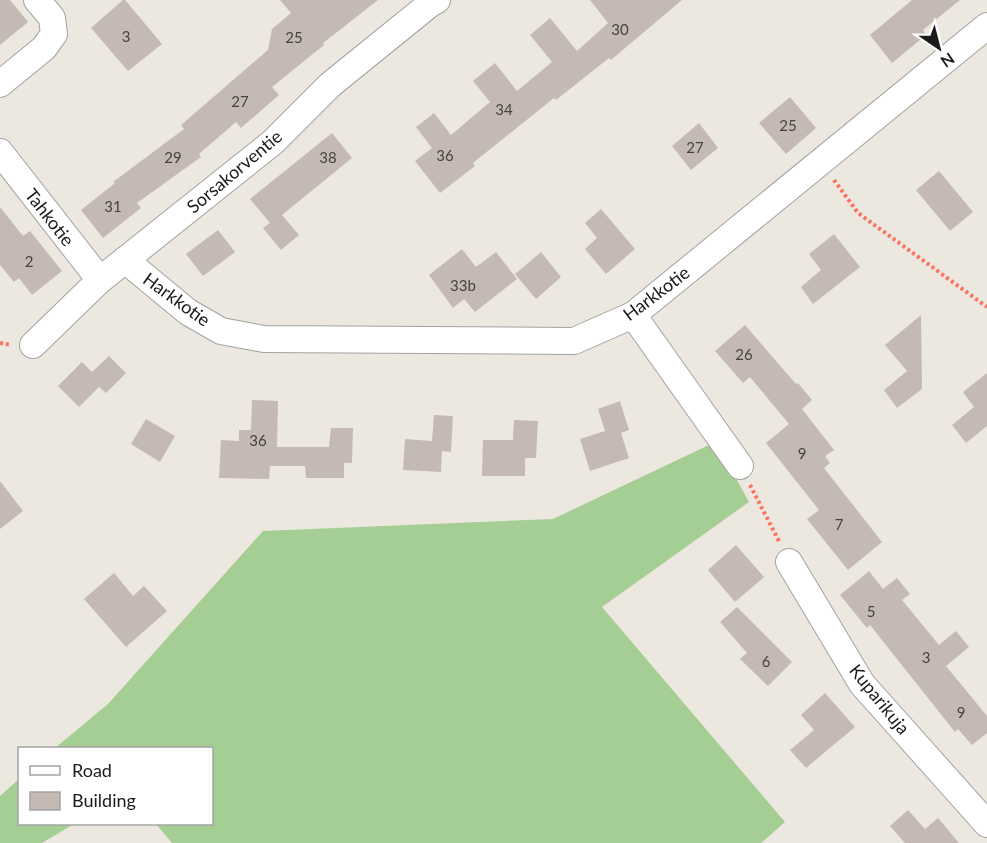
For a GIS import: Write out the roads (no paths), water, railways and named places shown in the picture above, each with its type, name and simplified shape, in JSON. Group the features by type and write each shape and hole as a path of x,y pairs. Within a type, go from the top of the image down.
{"street":[{"path":"0,84 44,48 54,33 52,18 37,0"},
{"name":"Sorsakorventie","path":"33,345 100,280 273,141 330,85 437,0"},
{"name":"Harkkotie","path":"125,260 188,312 220,331 264,339 574,340 633,315 987,26"},
{"name":"Tahkotie","path":"0,152 100,280"},
{"path":"633,315 740,466"},
{"name":"Kuparikuja","path":"789,562 862,684 987,824"}]}
